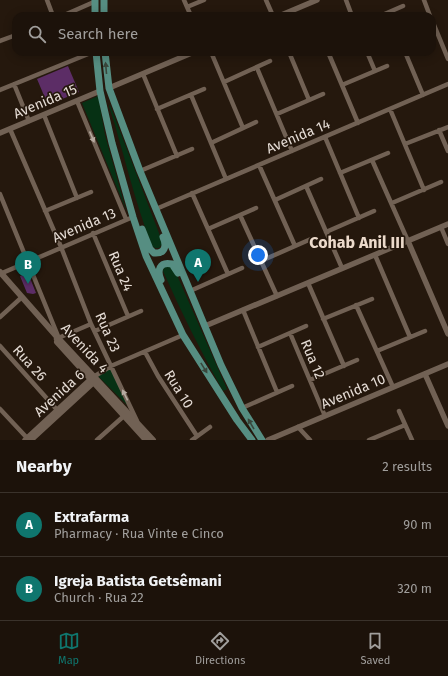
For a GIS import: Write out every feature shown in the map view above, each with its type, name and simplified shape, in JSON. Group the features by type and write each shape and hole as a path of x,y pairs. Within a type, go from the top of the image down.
{"main road":[{"path":"104,0 104,12"},
{"path":"95,1 95,12"},
{"path":"96,56 100,91 129,218 183,335 231,411 252,440"},
{"path":"105,56 109,88 140,171 204,326 242,408 262,440"},
{"path":"118,167 150,249 153,253 158,253 164,249 166,243 153,213 140,171"},
{"path":"183,335 159,276 159,269 165,264 171,263 174,266 190,301 204,326"},
{"name":"Avenida 4","path":"0,274 126,414 146,440"},
{"name":"Avenida 4","path":"126,414 153,440"}],"street":[{"path":"47,0 52,12"},
{"path":"184,0 189,12"},
{"path":"187,7 204,0"},
{"path":"266,0 271,12"},
{"path":"288,12 316,0"},
{"path":"346,0 350,12"},
{"path":"424,0 428,12"},
{"path":"71,12 95,1"},
{"path":"392,12 403,6"},
{"path":"436,30 448,59"},
{"path":"0,41 12,36"},
{"path":"0,90 83,56"},
{"path":"109,88 185,56"},
{"path":"213,56 243,128"},
{"path":"291,56 309,100"},
{"path":"330,56 358,123"},
{"path":"369,56 375,71"},
{"path":"407,56 423,95"},
{"path":"224,82 270,62"},
{"path":"342,85 387,66"},
{"path":"257,68 292,151"},
{"path":"143,74 177,156"},
{"path":"14,84 29,121"},
{"name":"Avenida 14","path":"156,209 448,84"},
{"path":"158,109 204,89"},
{"name":"Avenida 15","path":"0,133 100,91"},
{"path":"276,114 323,94"},
{"path":"191,95 226,179"},
{"path":"77,101 129,218"},
{"path":"390,109 424,190"},
{"path":"44,115 78,198"},
{"path":"211,143 256,122"},
{"path":"405,144 448,127"},
{"name":"Rua 23","path":"10,129 61,247 91,324 139,425"},
{"path":"439,130 448,151"},
{"path":"325,137 359,218"},
{"path":"140,171 192,150"},
{"path":"340,173 388,153"},
{"path":"372,160 448,333"},
{"path":"259,165 295,246"},
{"path":"274,200 321,179"},
{"path":"392,203 441,182"},
{"path":"306,186 342,268"},
{"path":"45,211 91,192"},
{"path":"192,193 228,274"},
{"path":"0,194 28,261 57,339 91,324"},
{"path":"208,229 256,208"},
{"path":"326,232 374,211"},
{"path":"240,215 277,296"},
{"name":"Avenida 13","path":"0,274 129,218"},
{"path":"204,326 448,224"},
{"path":"441,227 448,244"},
{"name":"Rua 24","path":"93,233 128,316"},
{"path":"261,261 310,240"},
{"path":"375,255 410,337"},
{"path":"190,291 242,268"},
{"path":"308,283 344,366"},
{"path":"0,317 21,298"},
{"path":"324,319 372,299"},
{"path":"356,305 393,387"},
{"path":"243,310 277,392"},
{"path":"95,331 141,311"},
{"name":"Rua 12","path":"258,347 306,326"},
{"path":"377,351 425,331"},
{"name":"Rua 12","path":"290,332 325,416"},
{"path":"93,379 111,366 183,335"},
{"name":"Rua 26","path":"0,346 59,411"},
{"name":"Rua 10","path":"145,352 158,376 197,436"},
{"path":"310,380 357,360"},
{"name":"Avenida 10","path":"268,440 448,364"},
{"path":"425,374 448,426"},
{"name":"Avenida 6","path":"28,439 93,379"},
{"path":"242,408 292,386"},
{"path":"0,409 28,439"},
{"path":"399,411 412,440"},
{"path":"97,440 126,414"},
{"path":"369,440 405,425"},
{"path":"192,440 210,427"},
{"path":"298,427 310,440"}],"green space":[{"path":"98,96 105,135 126,210 82,103"},
{"path":"110,105 162,241 159,248 152,246 134,194 109,106"},
{"path":"173,266 227,389 223,391 177,302 163,271 164,267"},
{"path":"110,368 134,412 98,376"}],"building":[{"path":"68,66 79,92 48,105 37,79"},
{"path":"28,273 36,293 33,294 27,293 20,276"}],"place":[{"name":"Extrafarma","path":"198,282"},
{"name":"Igreja Batista Getsêmani","path":"28,284"}],"district":[{"name":"Cohab Anil III","path":"357,242"}]}
